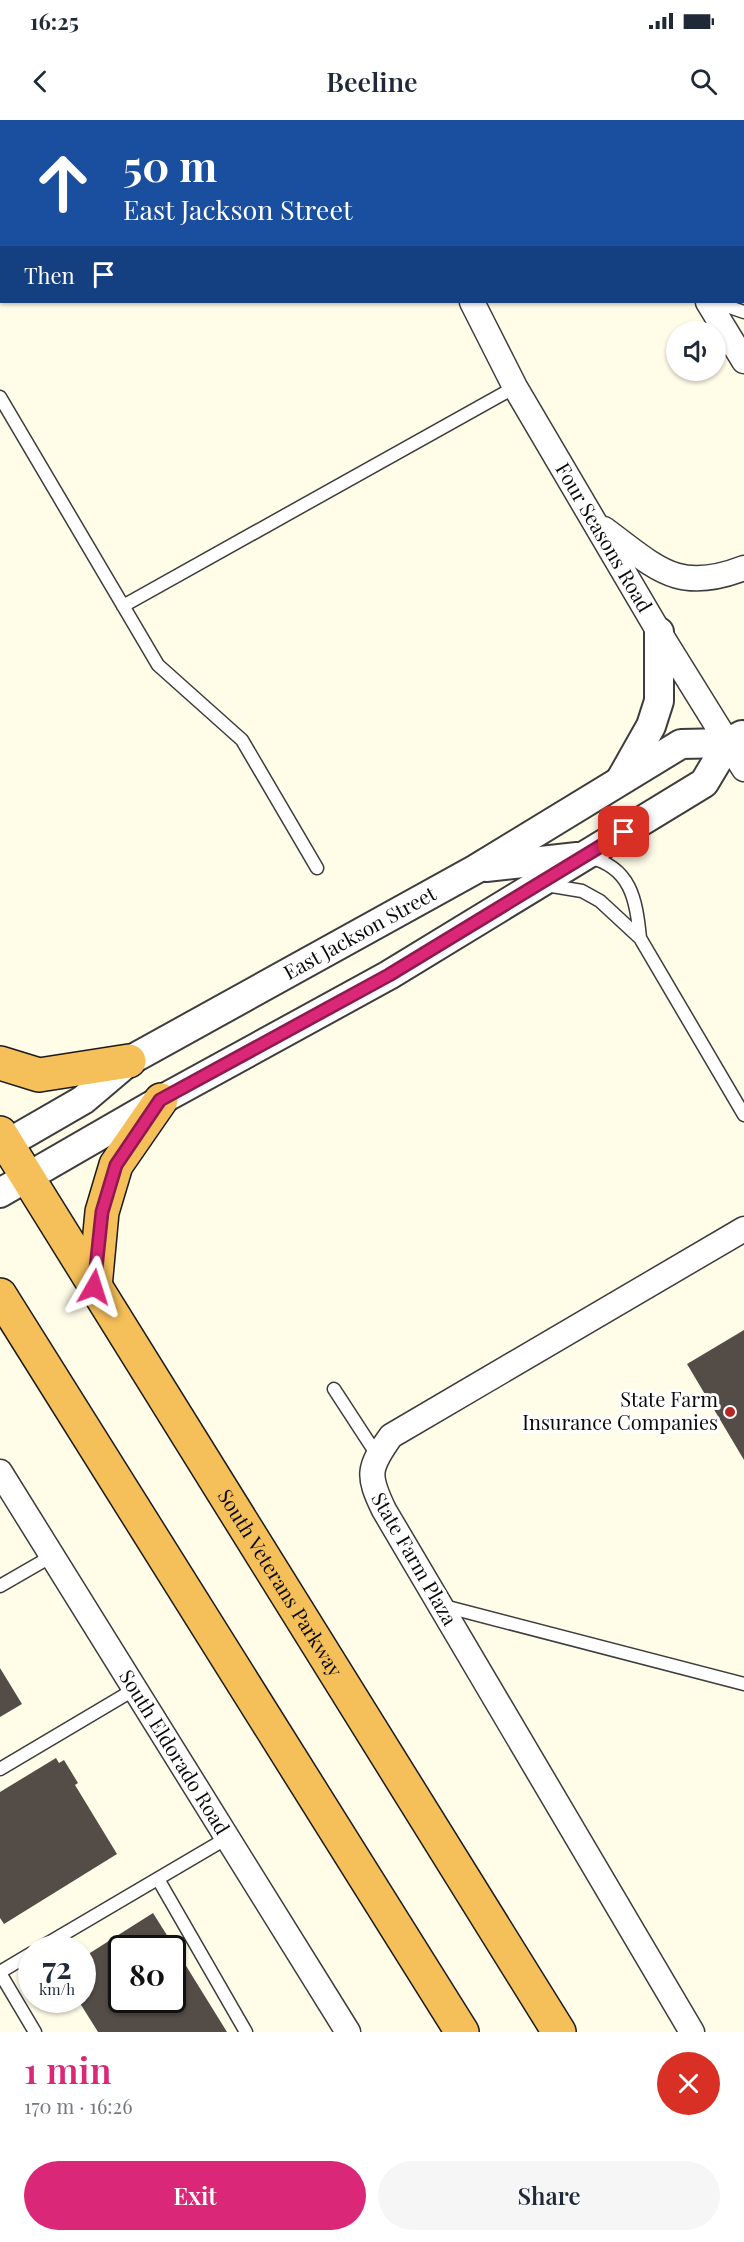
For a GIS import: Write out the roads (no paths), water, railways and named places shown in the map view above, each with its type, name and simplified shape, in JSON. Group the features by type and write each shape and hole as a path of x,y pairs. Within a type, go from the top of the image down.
{"highway":[{"path":"0,1063 39,1075 129,1061"},
{"path":"94,1287 102,1212 116,1165 160,1100"},
{"name":"South Veterans Parkway","path":"2,1142 14,1185 94,1287 559,2032"},
{"path":"0,1295 462,2032"}],"street":[{"name":"Four Seasons Road","path":"473,303 515,387 659,632 736,738 744,769"},
{"path":"709,303 744,361"},
{"path":"595,522 652,565 680,579 715,578 744,568"},
{"path":"618,784 651,726 659,701 659,632"},
{"path":"14,1185 160,1100 389,975 704,783 736,738"},
{"name":"East Jackson Street","path":"2,1142 82,1100 129,1061 476,868 681,744 736,738"},
{"path":"476,868 585,856"},
{"path":"377,1455 391,1436 744,1229"},
{"name":"State Farm Plaza","path":"377,1455 371,1482 384,1510 692,2032"},
{"name":"South Eldorado Road","path":"0,1472 227,1838 340,2029"}],"lane":[{"path":"718,303 744,312"},
{"path":"123,606 515,387"},
{"path":"0,397 158,665 242,740 317,868"},
{"path":"585,856 604,861 621,873 636,903 640,938"},
{"path":"539,884 582,891 600,901 640,938 744,1114"},
{"path":"334,1389 377,1455"},
{"path":"0,1586 52,1556"},
{"path":"440,1605 744,1684"},
{"path":"0,1769 135,1689"},
{"path":"62,1935 227,1838"},
{"path":"158,1879 246,2032"},
{"path":"18,1961 0,1972 35,2032"}],"place":[{"name":"State Farm Insurance Companies","path":"730,1412"}]}
